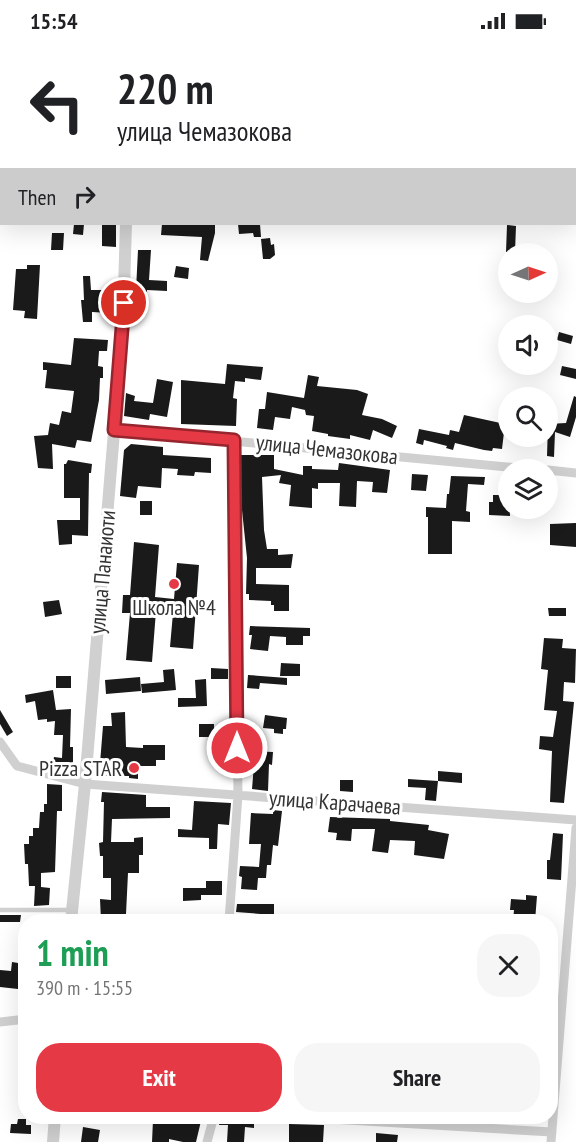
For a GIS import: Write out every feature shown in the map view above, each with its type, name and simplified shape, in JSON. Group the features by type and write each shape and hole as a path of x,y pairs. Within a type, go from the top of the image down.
{"street":[{"name":"улица Панаиоти","path":"72,914 123,323 126,225"},
{"name":"улица Чемазокова","path":"114,430 498,466"},
{"path":"230,914 238,795 234,440"},
{"path":"558,471 576,473"},
{"name":"улица Карачаева","path":"2,748 17,766 85,784 576,820"},
{"path":"558,1060 576,828"},
{"path":"0,1022 18,1020"},
{"path":"53,1142 54,1124"},
{"path":"207,1142 212,1124"},
{"path":"383,1124 552,1137"}],"lane":[{"path":"0,909 51,914"}],"building":[{"path":"74,225 84,225 83,235 73,234"},
{"path":"102,225 116,225 116,247 102,246"},
{"path":"162,225 215,225 208,261 200,260 202,237 161,235"},
{"path":"238,225 260,225 261,237 254,237 253,233 239,234"},
{"path":"507,225 516,226 515,243 506,243"},
{"path":"52,233 64,233 63,250 51,250"},
{"path":"270,238 271,245 274,244 275,255 270,259 263,259 261,239"},
{"path":"138,250 151,250 149,280 167,281 167,291 147,290 147,310 135,310"},
{"path":"27,265 40,265 37,319 24,318 25,311 13,310 16,269 27,269"},
{"path":"176,266 189,268 188,279 174,277"},
{"path":"83,276 90,276 91,290 110,290 111,313 92,312 92,322 83,322 81,300 84,300"},
{"path":"559,332 573,336 571,344 558,340"},
{"path":"74,338 108,340 107,351 99,351 98,366 103,367 103,378 100,378 99,400 91,442 77,440 75,448 52,444 53,469 38,468 34,436 48,435 50,423 59,425 62,411 71,413 74,391 45,388 47,370 43,370 43,362 71,365"},
{"path":"227,364 263,367 261,380 245,378 245,382 235,381 233,398 237,399 236,426 181,424 181,380 225,384"},
{"path":"562,366 576,369 576,379 560,375"},
{"path":"308,375 319,377 317,386 357,390 368,394 362,415 382,419 397,426 392,438 373,430 370,440 350,435 350,439 328,436 328,434 312,431 314,416 306,415 305,410 292,407 290,419 275,417 273,430 257,428 259,409 265,409 267,392 304,398"},
{"path":"157,379 173,382 167,417 150,414 149,420 124,416 126,393 135,396 134,401 153,403"},
{"path":"574,396 576,397 576,417 570,437 558,433 558,423 566,423"},
{"path":"464,415 498,422 498,447 502,447 502,449 484,450 455,443 453,450 446,448 447,446 424,440 423,445 416,443 419,429 449,435 450,430 459,432"},
{"path":"131,444 163,447 163,455 211,458 211,473 195,472 194,476 177,475 178,469 162,468 161,488 138,486 136,498 120,496 124,450"},
{"path":"547,447 554,447 554,457 547,456"},
{"path":"240,455 274,455 274,469 303,475 303,466 312,466 312,469 338,470 339,463 390,470 387,493 372,492 373,482 357,481 356,507 339,506 340,483 318,483 318,489 312,488 312,508 289,506 291,485 279,483 281,475 262,477 267,549 278,549 278,555 293,554 291,568 256,568 256,584 289,585 289,611 274,611 271,601 249,600 249,594 246,594 247,558 240,491"},
{"path":"68,460 92,464 91,473 89,473 88,536 72,535 72,544 59,545 57,520 80,520 80,498 64,498 64,464"},
{"path":"412,474 428,475 426,491 411,490"},
{"path":"451,476 485,477 484,485 468,484 466,511 470,512 470,522 452,521 452,554 428,554 426,507 446,508"},
{"path":"493,495 498,495 498,515 489,515 489,502 493,502"},
{"path":"140,501 152,501 152,515 140,515"},
{"path":"576,523 576,547 550,545 550,524"},
{"path":"134,542 159,545 155,597 174,599 177,563 199,565 193,649 170,647 173,613 156,611 152,662 126,660 130,613 122,613 123,595 130,595"},
{"path":"59,600 62,614 45,617 43,602"},
{"path":"548,608 566,608 566,616 549,616"},
{"path":"250,626 310,628 310,636 303,636 303,645 286,645 286,637 270,636 268,651 250,649 252,635 249,635"},
{"path":"544,638 563,639 562,648 576,649 575,683 564,682 563,701 574,702 564,803 550,802 552,751 539,749 540,736 553,737 557,711 544,710 548,670 541,669"},
{"path":"281,663 300,664 300,676 280,676"},
{"path":"211,668 228,669 228,679 211,679"},
{"path":"174,669 176,690 142,693 141,684 164,682 163,670"},
{"path":"248,675 287,678 287,685 260,683 259,689 247,688"},
{"path":"56,676 71,676 71,688 56,688"},
{"path":"140,677 141,691 106,694 105,680"},
{"path":"206,679 207,706 178,707 178,698 196,698 195,680"},
{"path":"53,690 56,710 71,709 70,747 73,747 73,770 52,766 54,757 62,758 63,735 54,735 55,721 38,720 35,701 26,703 25,695"},
{"path":"0,710 13,732 7,736 0,724"},
{"path":"125,712 126,747 143,748 143,745 165,745 165,760 156,760 156,766 138,766 138,779 129,778 129,776 99,776 103,726 112,726 111,713"},
{"path":"265,715 287,718 283,734 274,733 274,729 263,728"},
{"path":"199,724 214,724 214,730 229,730 229,747 213,747 213,737 199,737"},
{"path":"246,751 273,752 272,765 269,764 268,791 252,789 254,764 245,763"},
{"path":"438,771 462,773 462,783 438,781"},
{"path":"408,779 438,781 436,801 425,800 426,788 408,787"},
{"path":"340,780 353,780 353,792 340,791"},
{"path":"47,784 62,785 62,811 57,811 55,872 41,873 41,887 50,888 49,905 34,906 35,886 29,886 24,844 29,844 29,836 33,836 33,828 39,828 40,812 44,812 44,804 47,804"},
{"path":"102,792 146,795 146,807 170,807 170,818 112,819 111,842 134,842 134,838 143,837 143,855 139,855 139,873 128,873 126,914 101,914 100,899 111,900 111,878 103,878 103,856 100,856 99,843 103,842 104,802 101,802"},
{"path":"194,801 231,803 229,825 218,824 217,849 209,849 209,838 178,837 178,829 192,830"},
{"path":"273,810 282,811 278,846 273,845 271,865 267,865 266,878 258,878 257,890 241,889 240,866 259,867 261,844 249,844 251,813 273,814"},
{"path":"330,817 390,819 390,821 429,825 428,830 449,834 444,859 414,855 415,841 390,840 388,853 372,851 375,829 352,829 351,841 336,840 337,833 328,832"},
{"path":"553,833 563,834 561,880 547,879 547,860 550,860"},
{"path":"206,881 222,881 222,895 201,895 201,900 183,901 183,888 206,888"},
{"path":"526,895 537,896 536,914 514,914 514,910 510,910 511,899 526,900"},
{"path":"237,904 274,904 274,914 236,912"},
{"path":"0,915 18,915 18,922 0,922"},
{"path":"12,962 18,963 18,989 0,987 0,970 11,971"},
{"path":"18,1119 18,1124 31,1125 31,1134 10,1133 11,1124 17,1124"},
{"path":"153,1124 200,1124 196,1142 169,1139 169,1142 152,1142"},
{"path":"254,1124 254,1128 245,1127 244,1142 227,1142 228,1125 219,1125"},
{"path":"289,1124 324,1125 323,1142 289,1142"},
{"path":"83,1127 100,1130 98,1142 81,1142"},
{"path":"376,1133 398,1135 397,1142 376,1142"}],"place":[{"name":"Школа №4","path":"174,584"},
{"name":"Pizza STAR","path":"134,768"}],"route":[{"path":"124,303 114,430 234,440 237,748"}]}
